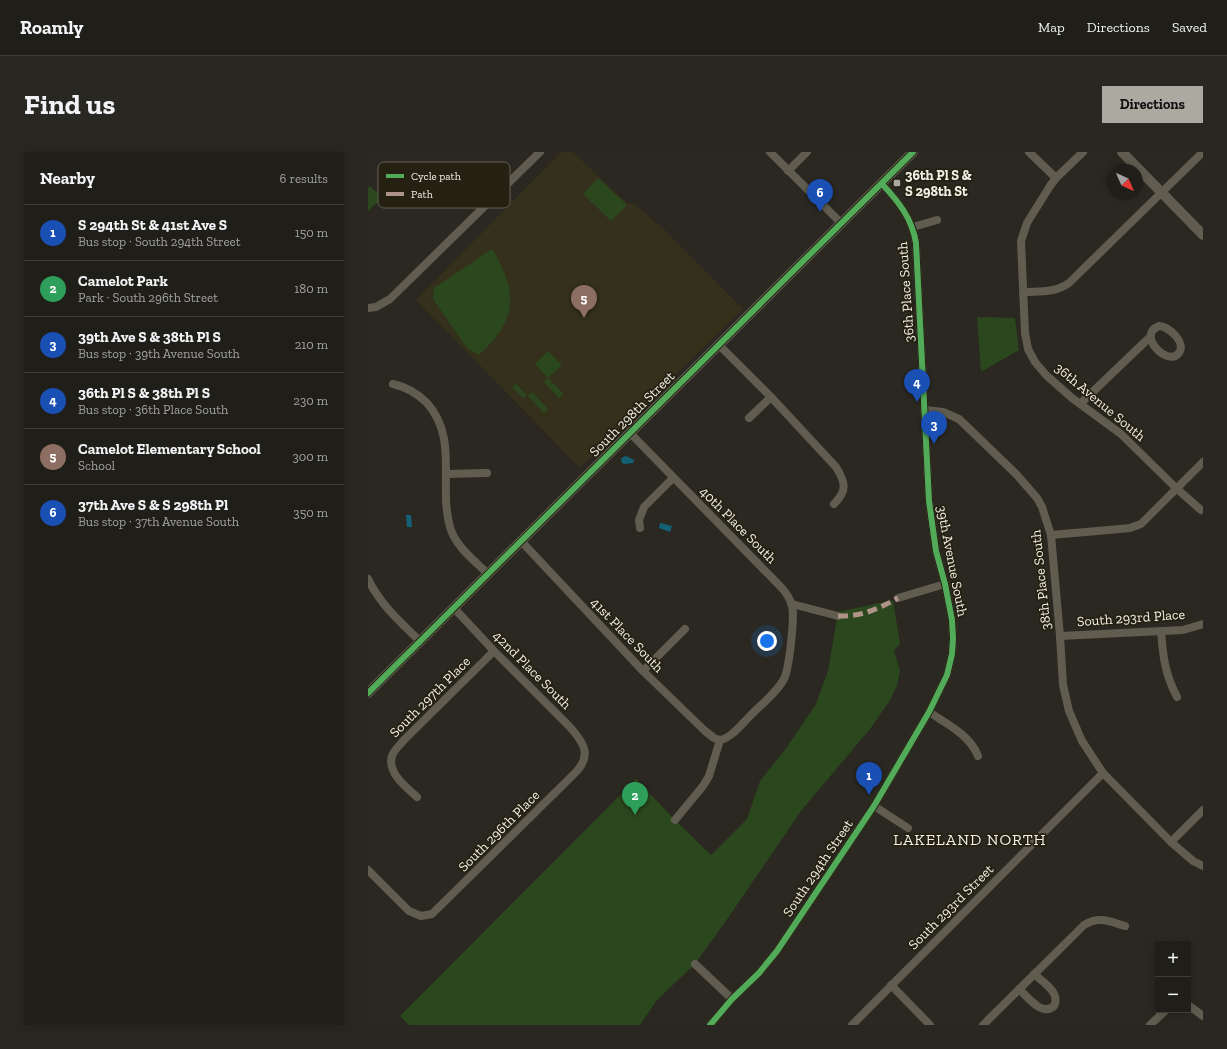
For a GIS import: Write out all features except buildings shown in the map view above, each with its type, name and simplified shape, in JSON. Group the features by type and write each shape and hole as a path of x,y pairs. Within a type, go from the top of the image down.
{"street":[{"path":"510,181 540,152"},
{"path":"770,152 842,223"},
{"path":"788,171 807,152"},
{"name":"South 298th Street","path":"368,693 913,152"},
{"path":"1029,152 1056,178"},
{"name":"36th Avenue South","path":"1084,152 1056,178 1027,223 1021,241 1024,333 1028,349 1046,375 1080,404 1121,434 1176,488 1201,510"},
{"path":"1122,152 1203,234"},
{"path":"1023,292 1052,290 1065,286 1203,152"},
{"name":"36th Place South","path":"882,184 900,204 913,227 917,250 925,410"},
{"path":"368,308 376,307 390,299 483,208"},
{"name":"36th Place South","path":"913,227 937,220"},
{"path":"1080,404 1150,337"},
{"path":"719,345 771,397 832,462 840,473 843,483 843,493 834,504"},
{"path":"393,384 402,386 418,395 435,414 445,439 448,520 452,531 461,546 488,574"},
{"path":"749,418 771,397"},
{"name":"38th Place South","path":"925,410 943,412 959,419 1016,474 1042,507 1051,534 1063,686 1069,711 1082,741 1103,773"},
{"name":"39th Avenue South","path":"925,410 929,501 936,551 945,584 952,620 953,638 948,675 929,712"},
{"name":"40th Place South","path":"630,433 774,579 792,604"},
{"path":"1051,534 1130,528 1141,524 1203,462"},
{"path":"446,474 487,473"},
{"path":"640,528 638,520 644,507 673,478"},
{"name":"41st Place South","path":"521,541 643,671 705,731 714,738 720,740"},
{"path":"368,579 376,594 387,608 420,642"},
{"path":"898,598 945,584"},
{"path":"675,820 709,776 720,740 732,733 776,690 784,678 789,664 793,613 792,604 838,616"},
{"name":"42nd Place South","path":"454,608 494,651 570,727 582,743 585,754"},
{"name":"South 293rd Place","path":"1060,636 1183,630 1203,624"},
{"path":"643,671 685,629"},
{"path":"1161,631 1163,659 1169,682 1177,698"},
{"name":"South 297th Place","path":"417,797 396,775 392,765 392,756 394,752 403,741 494,651"},
{"path":"929,712 967,738 974,747 978,756"},
{"name":"South 294th Street","path":"710,1025 732,999 759,973 777,952 874,806 929,712"},
{"name":"South 296th Place","path":"368,870 403,906 415,914 421,916 429,915 436,911 577,771 583,763 585,754"},
{"path":"1103,773 1171,842 1193,861 1203,866"},
{"name":"South 293rd Street","path":"852,1025 1103,773"},
{"path":"874,806 908,828"},
{"path":"1171,842 1203,810"},
{"path":"983,1025 1077,932 1091,921 1098,919 1105,920 1125,926"},
{"path":"695,964 732,999"},
{"path":"1020,989 1041,1009 1048,1010 1054,1006 1056,996 1034,974"},
{"path":"891,985 930,1025"},
{"path":"1191,1007 1203,1016"},
{"path":"1150,1025 1163,1013"}],"shaded area":[{"path":"561,152 573,152 627,203 633,203 666,231 743,309 580,468 416,300 506,208 510,208 510,204"}],"green space":[{"path":"598,178 627,205 611,221 583,194"},
{"path":"370,186 378,194 378,202 368,211 368,188"},
{"path":"492,249 507,279 510,292 510,305 507,318 501,330 479,355 467,348 433,299 434,288"},
{"path":"977,317 1015,318 1019,350 981,372"},
{"path":"548,351 562,365 548,378 535,364"},
{"path":"548,378 564,394 559,398 544,382"},
{"path":"516,384 527,395 523,398 512,387"},
{"path":"532,392 548,409 544,413 528,396"},
{"path":"893,600 900,644 894,650 900,671 897,686 889,702 870,729 801,811 695,964 657,1000 640,1025 409,1025 400,1016 636,779 711,855 747,819 760,781 787,747 816,704 828,671 838,612"}],"water":[{"path":"626,456 634,460 633,463 622,463 621,459"},
{"path":"406,515 411,515 412,527 407,527"},
{"path":"660,523 672,526 670,532 659,528"}],"marked path":[{"path":"838,616 869,612 898,598"}],"cycle path":[{"path":"368,693 913,152"},
{"path":"710,1025 732,999 759,973 777,951 874,806 929,712 947,675 952,654 952,620 945,584 936,551 929,501 916,243 904,210 882,184"}],"place":[{"name":"36th Pl S & S 298th St","path":"897,183"},
{"name":"37th Ave S & S 298th Pl","path":"820,212"},
{"name":"Camelot Elementary School","path":"584,318"},
{"name":"36th Pl S & 38th Pl S","path":"917,402"},
{"name":"39th Ave S & 38th Pl S","path":"934,444"},
{"name":"S 294th St & 41st Ave S","path":"869,795"},
{"name":"Camelot Park","path":"635,815"}],"district":[{"name":"LAKELAND NORTH","path":"970,839"}]}
